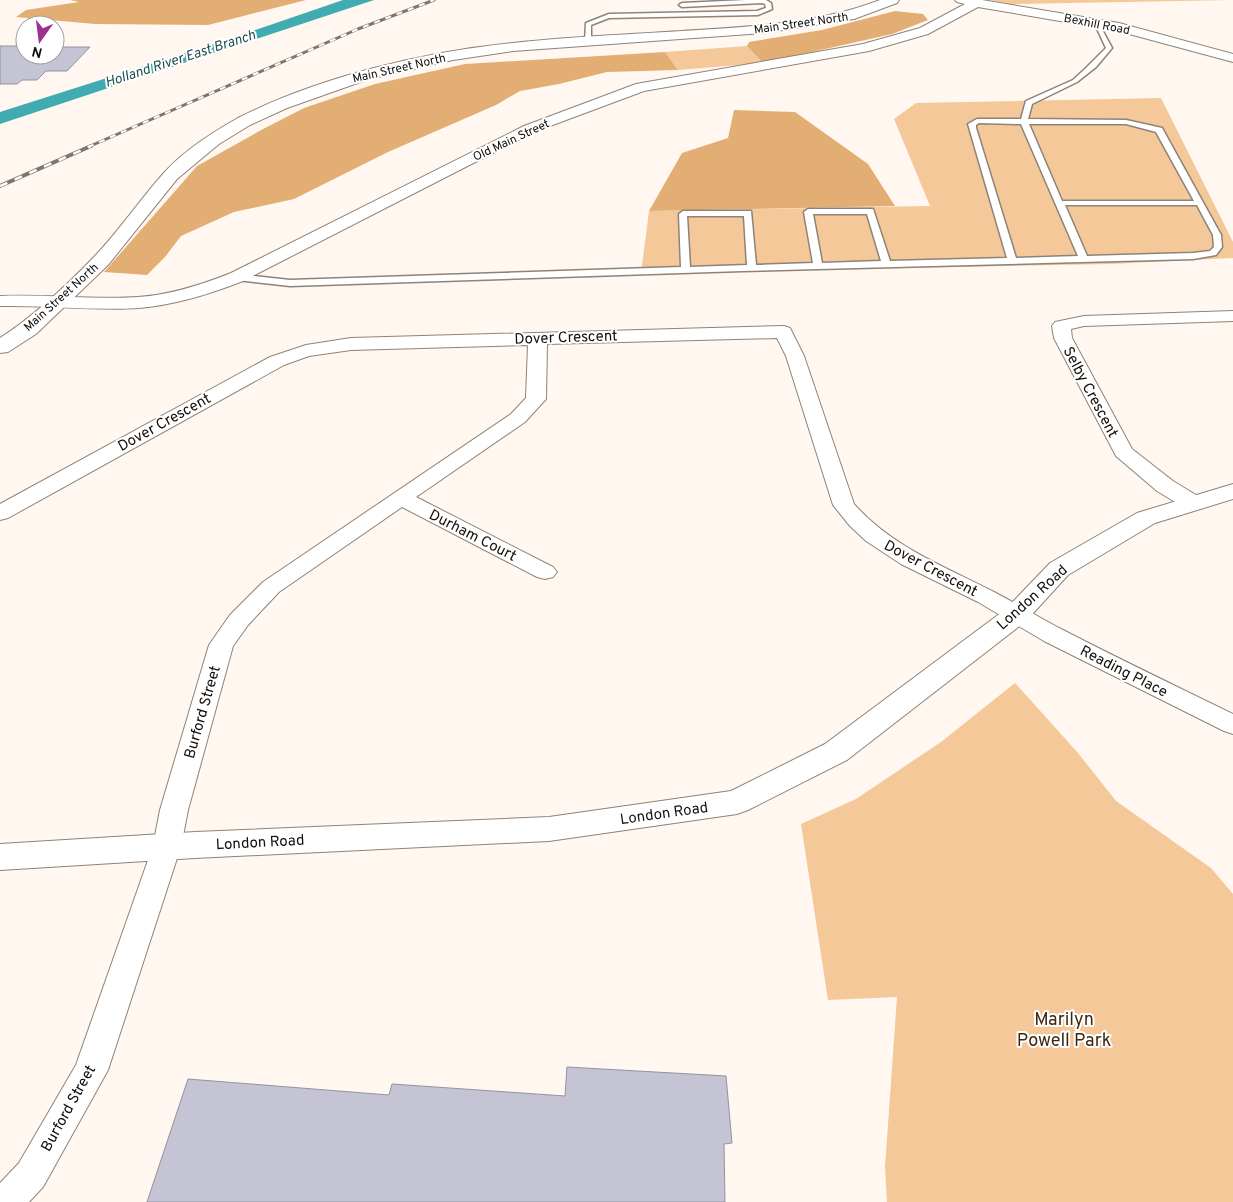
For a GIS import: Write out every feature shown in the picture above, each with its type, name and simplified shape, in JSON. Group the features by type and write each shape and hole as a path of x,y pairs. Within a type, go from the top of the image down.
{"main road":[{"name":"Main Street North","path":"0,347 28,329 101,261 171,175 213,140 244,122 327,87 365,74 410,64 512,47 764,29 854,15 892,0"},
{"name":"London Road","path":"0,857 167,846 549,829 737,802 836,752 1016,615 1059,569 1146,518 1233,491"}],"street":[{"name":"Bexhill Road","path":"958,0 1119,27 1233,58"},
{"name":"Old Main Street","path":"0,301 59,300 128,303 170,297 219,284 238,278 539,125 641,87 865,48 924,31 976,3"},
{"name":"Selby Crescent","path":"1193,503 1165,486 1123,452 1063,338 1061,326 1084,321 1233,316"},
{"name":"Dover Crescent","path":"0,513 277,361 306,351 351,344 784,332 795,356 838,491 844,506 855,520 870,535 892,550 987,597 1016,615"},
{"name":"Burford Street","path":"6,1202 31,1175 91,1070 167,846 174,810 221,645 239,620 271,587 518,418 536,399 538,338"},
{"name":"Durham Court","path":"401,498 545,572"},
{"name":"Reading Place","path":"1016,615 1233,725"}],"lane":[{"path":"588,41 588,24 598,18 610,16 683,15 758,13 769,9 768,3 764,1 681,2 683,15"},
{"path":"1082,258 1024,121 1029,103 1075,81 1098,62 1109,48 1096,23"},
{"path":"238,278 290,282 886,263 1193,256 1213,253 1218,247 1217,235 1159,130 1126,122 977,121 972,124 972,128 1012,260"},
{"path":"1060,203 1200,203"},
{"path":"818,265 808,212 870,211 886,263"},
{"path":"686,269 683,214 748,213 752,267"}],"green space":[{"path":"990,0 1232,0 1013,4"},
{"path":"747,46 763,63 678,70 665,52"},
{"path":"1161,98 1233,242 1233,258 1111,264 641,273 649,211 930,206 894,119 916,103"},
{"name":"Marilyn Powell Park","path":"1015,683 1078,753 1116,801 1211,868 1233,894 1233,1202 887,1202 885,1167 897,997 828,1000 801,824 856,799 941,742"}],"shaded area":[{"path":"70,0 306,0 208,25 95,24 65,21 65,15 19,15 26,10 79,2"},
{"path":"895,11 923,14 928,20 892,34 763,63 747,46 749,42 822,30"},
{"path":"665,52 678,70 607,72 520,91 496,105 388,152 294,199 234,212 181,236 165,257 147,275 104,272 197,166 304,108 375,84 465,64"},
{"path":"734,110 795,112 868,164 895,206 649,211 682,153 728,138"}],"water":[{"name":"Holland River East Branch","path":"343,0 374,0 0,124 0,112 223,41"}],"building":[{"path":"0,46 15,46 15,65 65,65 65,47 90,47 67,71 46,71 37,80 22,80 17,84 0,84"},
{"path":"567,1067 726,1076 732,1143 724,1144 725,1202 147,1202 188,1079 389,1095 392,1084 565,1096"}],"railway":[{"path":"88,147 358,29 434,0"},
{"path":"0,186 91,146"}]}
